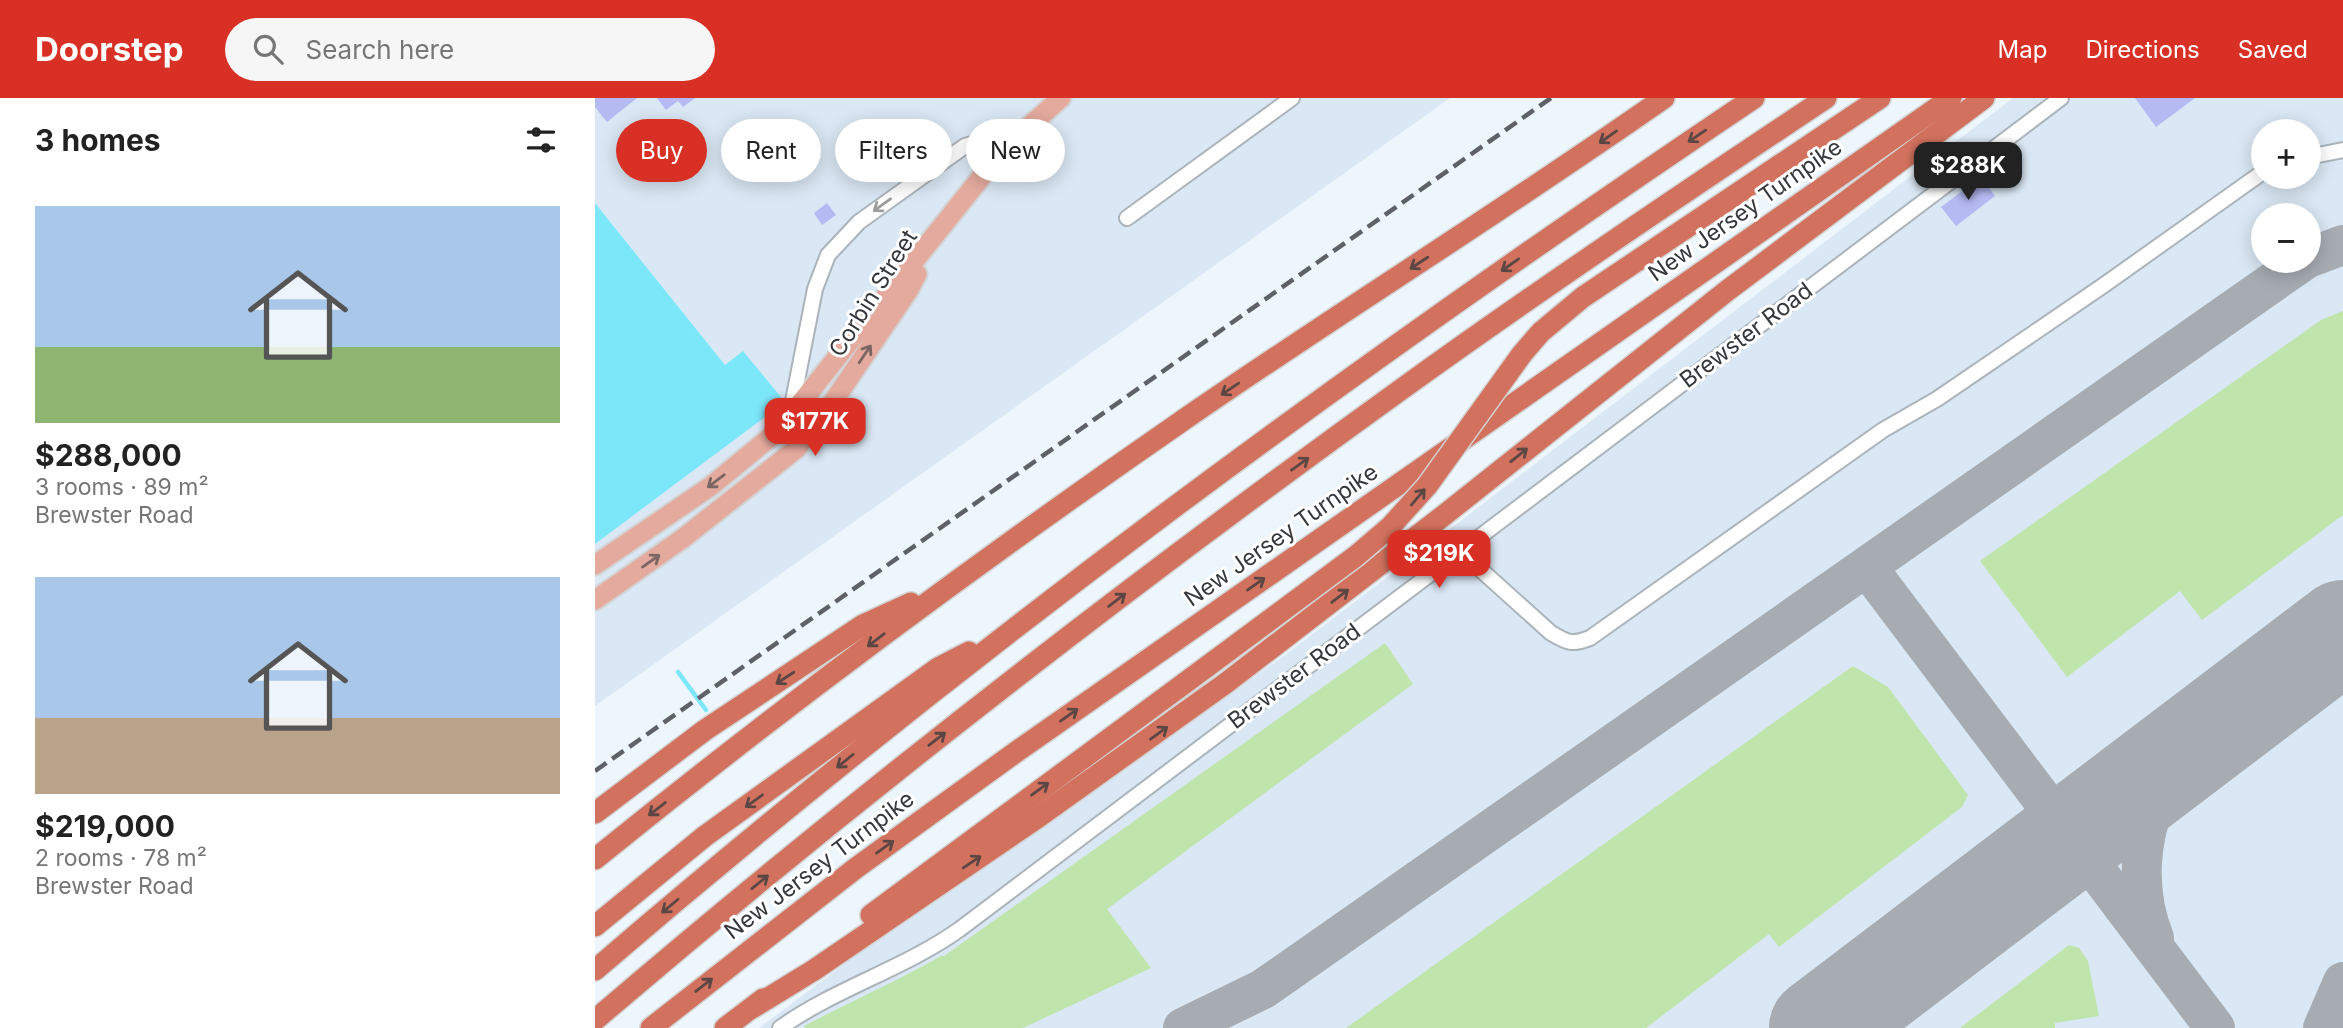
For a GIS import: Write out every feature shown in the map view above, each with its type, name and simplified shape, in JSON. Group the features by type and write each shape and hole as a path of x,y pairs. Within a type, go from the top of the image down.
{"highway":[{"path":"595,859 796,701 951,585 1183,420 1555,174 1664,98"},
{"path":"595,970 835,769 1180,502 1502,270 1754,98"},
{"name":"New Jersey Turnpike","path":"595,1020 849,810 1155,571 1450,355 1826,98"},
{"path":"752,1009 808,961 1350,561 1390,527 1433,478 1522,354 1541,332 1583,297 1880,98"},
{"name":"New Jersey Turnpike","path":"650,1028 856,868 1016,752 1951,98"},
{"path":"725,1028 1037,818 1226,683 1443,516 1698,313 1984,98"},
{"path":"595,813 683,745 863,625 951,585"},
{"path":"595,926 705,836 938,668 1014,628"}],"main road":[{"name":"Corbin Street","path":"1036,119 1061,98"},
{"name":"Corbin Street","path":"595,565 711,486 779,430 978,182"},
{"name":"Corbin Street","path":"595,600 683,539 796,449 824,415 908,291 940,230"}],"street":[{"path":"1127,218 1292,98"},
{"name":"Brewster Road","path":"780,1028 938,945 2061,98"},
{"path":"791,415 815,289 828,255 859,222 966,146"},
{"path":"2321,154 2343,150"},
{"path":"1461,552 1551,633 1567,642 1577,643 1590,638 1883,430 1937,399 2251,181"}],"shaded area":[{"path":"595,98 1450,98 595,706 595,544 647,503 743,351 725,365 595,203"},
{"path":"2013,98 2343,98 2343,1028 759,1028 859,953 1284,656"}],"green space":[{"path":"2343,311 2343,515 2202,620 2180,591 2067,677 1980,561 2321,320"},
{"path":"1385,643 1413,684 1107,909 1151,968 1023,1028 805,1028 804,1026 944,956"},
{"path":"1853,666 1888,687 1968,795 1962,807 1779,947 1769,934 1646,1028 1346,1028"},
{"path":"2069,945 2079,948 2088,961 2099,1016 2055,1023 2055,1028 1960,1028"}],"water":[{"path":"595,203 725,365 743,351 785,402 595,544"}],"building":[{"path":"595,98 637,98 607,122 595,107"},
{"path":"657,98 695,98 683,107 678,101 666,110"},
{"path":"2135,98 2195,98 2156,127"},
{"path":"1981,177 1995,196 1956,226 1941,207"},
{"path":"827,203 836,215 822,225 814,213"}],"waterway":[{"path":"678,672 706,710"}],"taxiway":[{"path":"2321,253 2343,245"},
{"path":"1183,1028 1263,989 2286,273"},
{"path":"1867,567 2215,1028"},
{"path":"2154,938 2142,879 2142,859 2149,819 2170,774 2226,720"},
{"path":"2323,1028 2343,982"}],"runway":[{"path":"1820,1028 2343,631"}],"railway":[{"path":"595,771 1551,98"}]}
